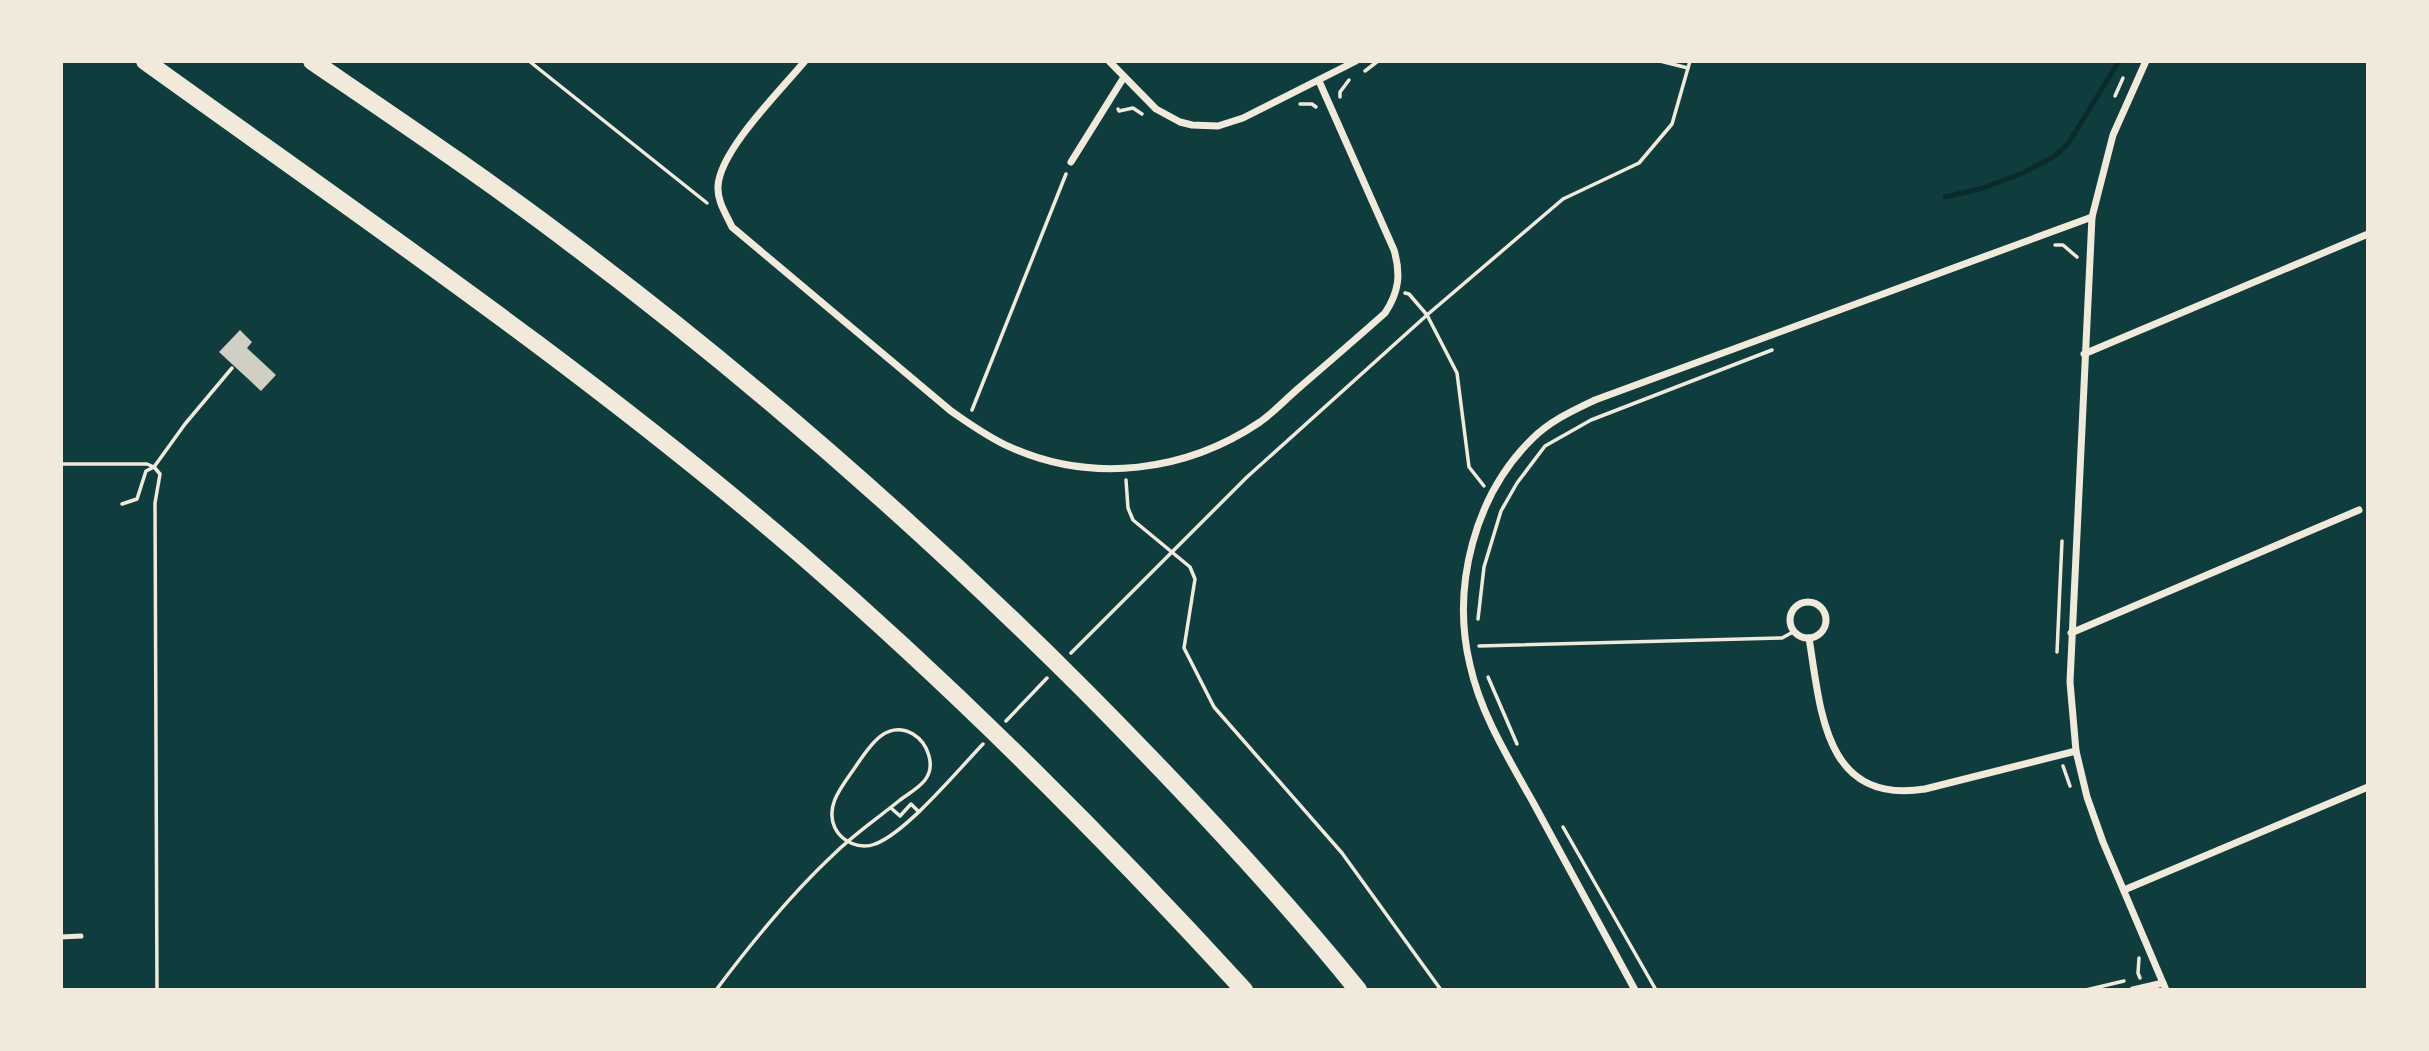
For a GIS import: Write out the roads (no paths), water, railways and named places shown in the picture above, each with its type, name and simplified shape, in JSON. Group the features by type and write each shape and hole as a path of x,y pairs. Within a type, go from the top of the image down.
{"highway":[{"path":"145,61 434,268 621,408 799,553 1014,751 1158,896 1244,990"},
{"path":"312,61 465,165 573,244 677,325 880,497 1016,622 1144,750 1248,862 1358,990"}],"street":[{"path":"805,61 731,149 720,171 717,189 720,203 732,227 951,411 989,436 1029,455 1072,466 1126,469 1158,465 1201,453 1261,421 1385,313 1394,300 1399,283 1399,266 1394,250 1319,81"},
{"path":"1109,61 1156,109 1180,122 1205,125 1218,125 1243,118 1356,61"},
{"path":"2133,990 2165,986 2087,797 2077,751 2070,682 2092,217 2113,135 2146,61"},
{"path":"1071,162 1124,77"},
{"path":"1635,990 1481,704 1466,644 1464,601 1469,560 1480,520 1508,467 1533,438 1563,415 1595,400 2092,217"},
{"path":"2084,354 2368,234"},
{"path":"2071,633 2360,510"},
{"path":"1810,601 1820,606 1826,615 1826,626 1820,634 1810,638 1801,637 1794,632 1789,622 1791,611 1799,603 1810,601"},
{"path":"1810,638 1826,734 1839,757 1857,776 1878,788 1902,793 1925,789 2077,751"},
{"path":"2124,890 2368,787"}],"lane":[{"path":"61,937 81,936"}],"waterway":[{"path":"1945,197 1983,188 2023,173 2053,157 2068,144 2119,61"}]}
